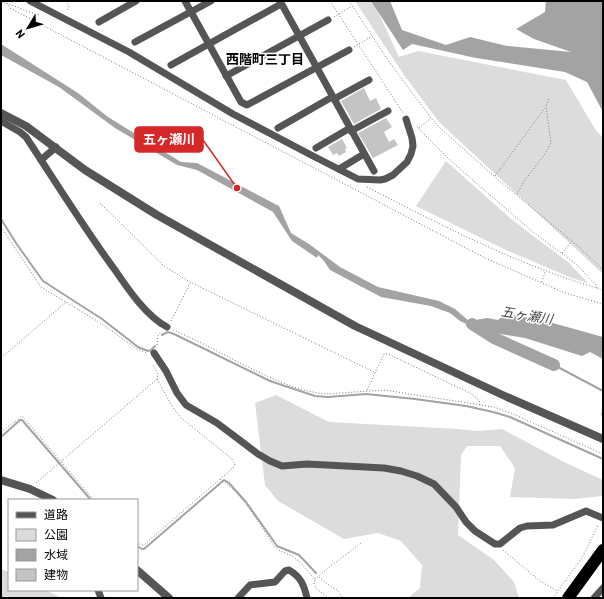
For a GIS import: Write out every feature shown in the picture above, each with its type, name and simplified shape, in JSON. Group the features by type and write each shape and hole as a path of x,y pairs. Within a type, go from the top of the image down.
{"highway":[{"path":"563,595 603,550"}],"street":[{"path":"30,1 129,52 233,114 358,179 380,180 393,175 407,162 413,146 405,117"},
{"path":"99,22 136,1"},
{"path":"185,1 241,102 247,106 349,50"},
{"path":"136,42 210,1"},
{"path":"172,65 281,2 350,130 374,171"},
{"path":"226,76 328,20"},
{"path":"278,128 369,80"},
{"path":"316,148 388,111"},
{"path":"1,112 26,126 85,170 158,214 355,326 500,394 603,439"},
{"path":"1,121 26,137 93,240 131,293 151,314 167,327"},
{"path":"41,160 56,148"},
{"path":"339,169 364,154"},
{"path":"151,353 166,371 177,393 186,405 217,423 258,454 270,461 282,466 307,464 384,468 401,470 418,476 434,484 456,507 466,522 475,531 495,544 500,544 520,528 527,526 553,525 586,511 603,517"},
{"path":"1,480 30,489 51,499"},
{"path":"238,598 250,585 275,582 285,571 289,570 297,575 302,581 307,598"},
{"path":"138,571 169,598"},
{"path":"594,598 603,588"}],"path":[{"path":"1,1 44,16 58,15"},
{"path":"66,1 69,6"},
{"path":"330,1 405,117"},
{"path":"350,1 390,63 431,118 446,134 572,241 603,270"},
{"path":"7,3 10,8 485,258 565,293 603,304"},
{"path":"328,20 352,5"},
{"path":"349,50 372,36"},
{"path":"495,177 546,106 549,98"},
{"path":"517,195 525,180 546,154 550,143 546,106"},
{"path":"401,110 405,117"},
{"path":"411,135 431,118"},
{"path":"414,124 452,162 533,232 586,274 596,285 596,288"},
{"path":"358,179 367,187 492,249 546,271 603,291"},
{"path":"100,203 164,266 190,282 376,373"},
{"path":"1,227 41,286 102,324 137,349 151,353 157,344 158,336 167,327 190,282"},
{"path":"561,253 572,241"},
{"path":"542,283 546,271"},
{"path":"1,358 66,301"},
{"path":"167,327 272,378 296,387 326,394 384,390 494,407 603,454"},
{"path":"367,391 384,354 388,354 470,393 479,400 480,405"},
{"path":"138,543 144,545 234,467 235,464 231,458 181,418 172,406 157,379 158,375 152,363"},
{"path":"30,489 157,379"},
{"path":"1,432 22,416 93,499"},
{"path":"220,479 247,506 275,547 279,551 300,562 315,580 314,583 316,588 328,598"},
{"path":"553,598 563,595 603,517"},
{"path":"315,580 361,543"},
{"path":"495,544 540,581 563,595"},
{"path":"319,576 337,590 343,598"}],"green space":[{"path":"355,1 373,1 399,57 418,51 566,80 595,129 603,138 603,274 439,122 404,75"},
{"path":"446,161 511,219 569,263 588,283 572,278 506,250 416,206"},
{"path":"276,395 329,422 476,431 502,429 566,463 603,480 603,496 573,499 510,497 515,468 500,446 467,446 461,455 458,535 494,560 514,582 519,598 408,598 420,588 422,565 401,541 378,533 344,539 278,501 265,485 255,403"},
{"path":"1,569 8,572 8,591 48,591 61,598 1,598"}],"water":[{"path":"371,1 390,1 402,30 446,45 470,37 507,46 571,52 534,39 516,29 545,12 546,1 603,1 603,112 587,82 565,72 476,58 412,44 403,50"},
{"name":"五ヶ瀬川","path":"1,44 78,93 108,117 181,162 197,163 279,206 291,233 309,244 340,267 378,287 439,301 455,309 469,321 487,318 498,320 505,314 542,320 603,337 603,359 590,352 582,356 525,338 494,333 471,326 460,321 450,313 431,306 381,297 330,270 318,255 317,258 292,241 273,212 197,170 177,165 115,128 59,87 1,55"}],"building":[{"path":"364,88 370,101 376,98 381,109 354,124 341,101"},
{"path":"386,118 392,127 384,132 389,142 394,139 398,145 373,158 358,133"},
{"path":"342,139 347,148 345,149 346,152 339,156 337,153 333,155 328,147"}],"waterway":[{"path":"1,219 43,281 102,319 138,347 148,351 155,346"},
{"path":"472,324 494,338 554,365"},
{"path":"162,335 168,332 174,334 270,381 315,396 328,397 366,394 466,406 510,417 603,459"},
{"path":"554,365 603,391"},
{"path":"1,437 20,420 22,420 90,499"},
{"path":"138,547 144,549 224,480 229,483 246,502 277,546 299,555 316,573"}],"place":[{"name":"五ヶ瀬川","path":"237,188"}],"district":[{"name":"西階町三丁目","path":"265,59"}]}
